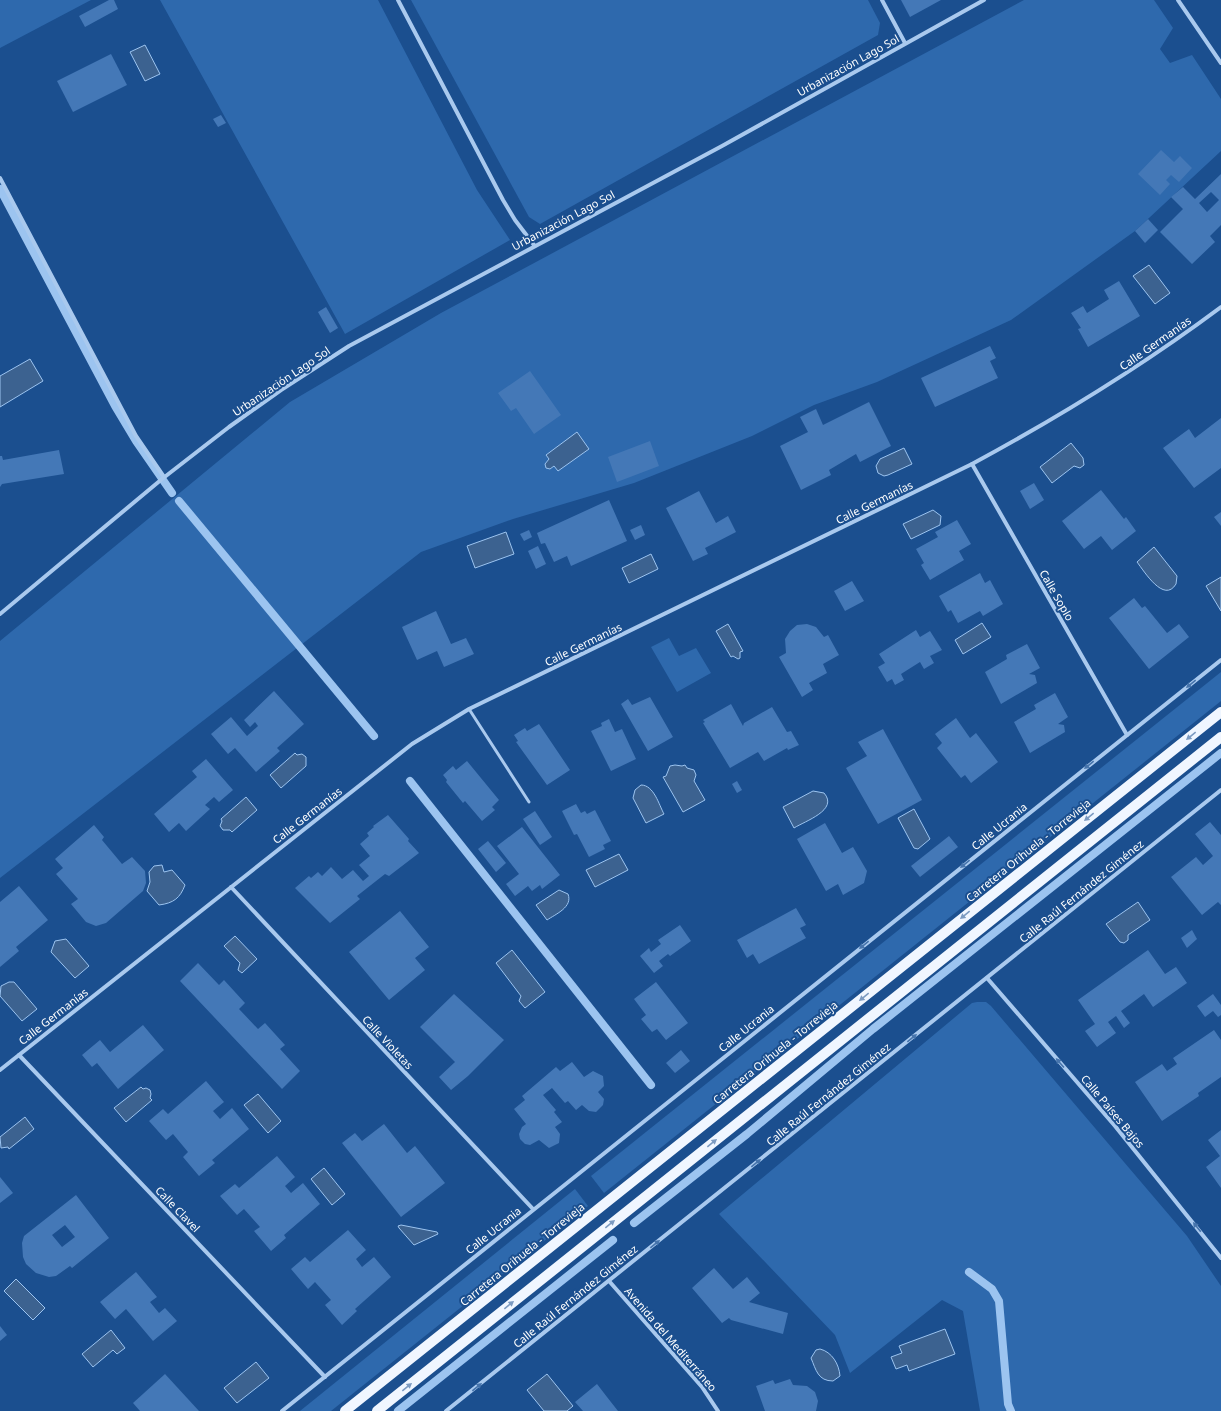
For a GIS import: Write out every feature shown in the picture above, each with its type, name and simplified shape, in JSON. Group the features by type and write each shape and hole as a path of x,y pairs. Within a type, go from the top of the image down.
{"main road":[{"name":"Carretera Orihuela - Torrevieja","path":"345,1411 1221,712"},
{"path":"377,1411 1221,737"}],"street":[{"path":"398,0 503,200 515,220 534,245"},
{"path":"882,0 905,43"},
{"name":"Urbanización Lago Sol","path":"0,614 164,477 281,390 349,346 534,245 722,146 984,0"},
{"path":"1178,0 1221,63"},
{"path":"0,178 136,436 164,477"},
{"name":"Calle Germanías","path":"0,1070 412,744 469,709 972,464 1048,422 1122,377 1221,307"},
{"name":"Calle Soplo","path":"972,464 1127,735"},
{"name":"Calle Ucrania","path":"282,1411 1221,660"},
{"name":"Calle Raúl Fernández Giménez","path":"446,1411 1221,790"},
{"name":"Calle Violetas","path":"230,887 533,1210"},
{"name":"Calle Países Bajos","path":"987,978 1115,1126 1221,1258"},
{"name":"Calle Clavel","path":"19,1055 325,1377"},
{"name":"Avenida del Mediterráneo","path":"609,1281 702,1386 718,1411"}],"lane":[{"path":"469,709 530,802"}],"shaded area":[{"path":"0,0 91,0 0,48"},
{"path":"160,0 378,0 477,190 510,240 345,334"},
{"path":"411,0 868,0 880,23 878,35 540,224 529,217"},
{"path":"1024,0 1154,0 1173,28 1160,49 1170,63 1192,55 1221,99 1221,151 1135,231 1011,320 877,382 814,405 752,436 634,483 513,519 421,552 0,878 0,641 290,402 441,313"},
{"path":"145,45 160,74 145,81 130,52"},
{"path":"1149,265 1170,293 1155,304 1133,276"},
{"path":"30,359 43,381 0,407 0,376"},
{"path":"577,432 589,449 558,471 554,466 550,469 546,468 545,464 549,459 546,455"},
{"path":"1071,443 1083,458 1084,465 1080,468 1074,466 1052,483 1040,467"},
{"path":"904,448 912,464 888,475 884,476 878,473 876,466 880,459"},
{"path":"933,510 941,516 940,525 911,539 903,524"},
{"path":"506,532 514,554 475,568 467,546"},
{"path":"1154,547 1177,576 1176,584 1171,589 1166,590 1160,588 1149,578 1137,562"},
{"path":"651,554 658,569 629,583 622,568"},
{"path":"1221,577 1221,611 1206,586"},
{"path":"982,623 991,637 963,654 955,640"},
{"path":"728,624 743,651 740,652 740,658 738,659 733,656 731,657 716,631"},
{"path":"669,638 679,656 696,648 711,673 677,692 651,647"},
{"path":"1221,672 1221,701 604,1193 591,1176"},
{"path":"295,753 297,755 302,754 306,757 306,766 281,788 270,775"},
{"path":"685,765 687,768 694,770 696,775 694,781 705,800 683,812 663,777 666,776 670,766"},
{"path":"641,785 646,786 653,792 664,814 646,823 633,798 635,790"},
{"path":"813,791 824,793 827,799 827,805 819,814 794,828 783,807"},
{"path":"246,797 257,810 232,832 230,830 223,830 220,826 222,821 221,819"},
{"path":"914,809 930,839 918,849 914,848 898,818"},
{"path":"619,854 628,870 595,887 586,870"},
{"path":"162,865 164,872 172,870 185,885 179,897 169,903 159,905 147,891 150,882 149,872 154,866"},
{"path":"559,890 568,894 568,903 563,910 547,920 536,905"},
{"path":"1138,902 1150,920 1128,935 1128,940 1124,943 1120,942 1106,924"},
{"path":"235,936 257,959 242,973 238,970 240,963 224,946"},
{"path":"66,939 89,966 75,978 51,952 55,941"},
{"path":"512,950 545,992 525,1008 519,1001 521,996 496,963"},
{"path":"9,982 14,982 37,1009 22,1021 0,996 1,986"},
{"path":"986,1002 991,1006 1187,1236 1221,1286 1221,1411 980,1411 963,1311 942,1300 850,1373 835,1335 719,1214 972,1003"},
{"path":"141,1087 143,1089 146,1088 150,1090 150,1098 152,1100 126,1122 114,1108"},
{"path":"258,1094 281,1121 268,1133 244,1105"},
{"path":"25,1117 34,1129 9,1149 8,1147 1,1148 0,1137"},
{"path":"324,1168 345,1194 332,1205 311,1179"},
{"path":"575,1189 588,1206 331,1411 300,1411"},
{"path":"401,1225 437,1232 438,1234 414,1245 399,1228 398,1226"},
{"path":"16,1279 45,1308 33,1320 4,1291"},
{"path":"945,1329 955,1354 909,1371 907,1365 896,1369 891,1357 902,1353 899,1346"},
{"path":"111,1330 125,1348 117,1354 113,1350 93,1367 82,1354"},
{"path":"820,1349 828,1353 834,1359 838,1367 840,1376 833,1381 828,1381 821,1377 814,1367 811,1358 816,1350"},
{"path":"256,1362 269,1378 237,1403 224,1388"},
{"path":"547,1374 573,1406 567,1411 544,1411 527,1390"}],"building":[{"path":"109,0 114,0 118,9 85,27 79,16"},
{"path":"901,0 941,0 910,17"},
{"path":"111,54 127,85 73,112 57,81"},
{"path":"221,115 226,123 218,127 213,119"},
{"path":"1161,150 1174,162 1180,156 1192,168 1179,182 1171,175 1166,180 1170,184 1160,195 1138,174"},
{"path":"1221,174 1221,225 1210,236 1215,242 1192,264 1160,232 1183,209 1171,197 1183,187 1195,199","holes":["1211,192 1219,200 1207,212 1199,203"]},
{"path":"1148,219 1158,230 1145,243 1135,231"},
{"path":"1119,281 1140,316 1088,347 1078,329 1081,328 1071,313 1083,306 1087,313 1109,299 1104,290"},
{"path":"326,307 338,328 330,333 318,312"},
{"path":"990,346 996,358 990,361 998,378 935,407 921,378"},
{"path":"530,371 561,415 534,434 516,408 511,411 498,393"},
{"path":"869,402 891,446 860,462 856,454 829,470 831,475 801,490 780,446 808,432 800,417 816,409 823,425"},
{"path":"1221,418 1221,468 1194,488 1163,448 1189,429 1195,438"},
{"path":"650,441 659,466 617,482 608,457"},
{"path":"59,450 64,474 2,484 0,487 0,456 2,456 3,460"},
{"path":"1034,483 1044,500 1030,509 1020,491"},
{"path":"1101,490 1124,519 1126,517 1136,531 1112,550 1101,536 1084,549 1062,521"},
{"path":"699,491 716,523 728,516 736,532 705,548 708,554 693,561 666,508"},
{"path":"609,500 627,541 571,566 567,556 554,562 545,543 541,544 537,533"},
{"path":"1221,512 1221,526 1214,517"},
{"path":"957,520 971,544 959,551 964,560 930,580 921,565 924,563 916,549 938,537 935,532"},
{"path":"641,525 645,535 635,540 630,530"},
{"path":"529,530 532,537 524,541 520,534"},
{"path":"538,546 546,564 536,569 528,551"},
{"path":"980,573 985,583 990,580 1003,604 983,616 980,611 958,623 951,610 948,612 939,596"},
{"path":"852,581 864,601 845,611 834,591"},
{"path":"1134,598 1142,608 1145,606 1167,633 1179,624 1189,637 1149,669 1109,618"},
{"path":"436,611 451,644 466,638 474,654 444,667 437,651 417,660 402,627"},
{"path":"807,624 816,627 824,637 828,635 839,655 823,664 827,673 809,683 813,690 802,697 779,657 786,653 785,639 790,631 797,625"},
{"path":"916,630 920,637 930,631 942,650 930,656 934,663 924,669 920,662 901,674 904,680 895,685 892,679 887,682 878,667 885,663 879,654"},
{"path":"1027,644 1040,668 1029,674 1035,675 1037,683 1001,704 985,672 1007,659 1006,655"},
{"path":"274,691 304,724 277,748 280,751 256,772 235,748 228,754 211,734 231,717 247,736 258,726 255,722 250,727 244,720"},
{"path":"1055,693 1068,717 1058,724 1064,725 1065,732 1030,753 1014,722 1036,709 1034,705"},
{"path":"650,697 673,737 648,751 621,704 628,699 632,705"},
{"path":"731,704 743,726 744,723 772,707 787,732 791,731 799,745 788,750 787,748 764,761 758,752 730,768 703,723 705,722 703,720"},
{"path":"956,718 970,738 976,733 998,762 971,783 965,775 961,778 937,748 942,743 935,734"},
{"path":"609,719 615,732 622,729 636,759 611,771 591,731 602,726 601,723"},
{"path":"539,724 570,770 547,785 516,742 518,741 514,735 525,728 527,731"},
{"path":"883,729 922,800 878,824 846,768 867,756 858,742"},
{"path":"206,759 233,790 219,802 214,797 205,805 210,809 186,831 179,823 169,832 154,814 197,777 192,771"},
{"path":"467,761 499,800 492,807 495,810 482,821 465,801 463,803 446,782 447,780 443,775 453,766 456,770"},
{"path":"737,781 742,790 737,793 732,784"},
{"path":"576,804 581,813 585,811 587,814 595,810 611,841 603,845 605,849 589,857 577,834 574,835 562,811"},
{"path":"535,811 552,837 540,845 523,819"},
{"path":"388,815 419,853 389,876 385,874 357,896 360,899 330,923 295,888 309,876 311,878 318,872 322,876 331,867 342,879 353,870 363,881 369,876 359,865 370,856 360,844 369,836 367,833 374,827 373,826"},
{"path":"1210,822 1221,835 1221,905 1218,902 1202,915 1171,877 1196,857 1203,865 1213,856 1195,834"},
{"path":"825,823 842,853 853,847 867,871 864,883 843,895 838,884 826,891 797,839"},
{"path":"94,825 104,837 102,840 122,864 132,857 145,871 146,883 143,891 106,923 96,926 86,922 71,904 78,899 56,874 63,868 55,859"},
{"path":"522,827 560,875 542,889 540,885 532,891 528,886 515,896 506,884 519,874 497,846"},
{"path":"949,836 958,847 920,877 911,866"},
{"path":"488,841 506,863 496,872 478,849"},
{"path":"19,886 48,920 16,947 19,951 0,967 0,902"},
{"path":"796,908 806,925 800,928 806,938 759,964 753,954 747,958 737,940"},
{"path":"400,911 429,947 415,958 425,970 389,1000 349,952"},
{"path":"680,925 691,941 670,956 668,954 659,961 663,966 654,973 640,956 649,948 651,952 661,944 658,940"},
{"path":"1192,930 1197,939 1187,948 1181,938"},
{"path":"1148,950 1165,974 1176,967 1187,983 1153,1007 1144,994 1121,1011 1130,1023 1124,1028 1116,1016 1108,1022 1116,1033 1097,1047 1085,1031 1095,1024 1078,1000"},
{"path":"198,963 219,985 224,980 245,1003 239,1009 258,1029 265,1023 285,1045 280,1049 300,1071 282,1089 180,981"},
{"path":"656,982 688,1023 666,1040 657,1029 652,1032 641,1019 646,1015 634,999"},
{"path":"454,994 504,1040 468,1076 451,1090 439,1077 455,1062 420,1027"},
{"path":"1213,994 1221,1005 1221,1015 1218,1017 1213,1011 1205,1017 1197,1006"},
{"path":"143,1025 164,1050 118,1089 97,1063 92,1067 82,1055 100,1040 110,1052"},
{"path":"1214,1030 1221,1040 1221,1077 1198,1093 1199,1096 1162,1121 1135,1082 1162,1064 1167,1071 1177,1064 1173,1058"},
{"path":"681,1050 690,1061 675,1073 666,1063"},
{"path":"572,1062 584,1077 593,1071 603,1076 604,1086 598,1092 604,1099 603,1105 596,1112 589,1111 582,1105 576,1110 568,1101 565,1103 552,1088 543,1095 556,1110 554,1112 562,1122 555,1127 560,1134 559,1143 549,1148 539,1140 530,1145 525,1144 520,1139 519,1134 522,1127 526,1124 514,1109 525,1100 522,1096 556,1067 560,1071"},
{"path":"206,1081 224,1102 213,1111 220,1119 232,1108 249,1129 212,1160 215,1163 199,1176 183,1157 188,1152 173,1134 166,1140 149,1121 163,1109 168,1114"},
{"path":"384,1124 407,1153 415,1146 445,1183 401,1217 342,1143 355,1133 362,1141"},
{"path":"1221,1130 1221,1188 1206,1167 1220,1156 1208,1140"},
{"path":"277,1156 295,1177 285,1186 291,1193 303,1183 320,1204 284,1235 286,1238 271,1251 254,1231 260,1227 244,1209 237,1215 220,1196 235,1184 239,1188"},
{"path":"0,1177 13,1193 0,1203"},
{"path":"76,1195 109,1238 72,1268 70,1266 56,1276 49,1277 36,1273 26,1264 23,1257 22,1243 24,1236","holes":["65,1225 75,1237 62,1247 52,1235"]},
{"path":"348,1230 366,1250 356,1259 362,1267 374,1257 391,1277 355,1309 357,1311 342,1325 325,1305 331,1300 315,1282 308,1289 291,1269 305,1257 310,1262"},
{"path":"714,1268 733,1289 747,1277 760,1293 749,1302 788,1313 783,1334 731,1320 729,1318 722,1323 692,1288"},
{"path":"136,1272 157,1297 150,1302 159,1313 165,1308 177,1321 153,1341 126,1309 115,1319 100,1302"},
{"path":"0,1326 7,1335 0,1341"},
{"path":"165,1374 199,1411 140,1411 133,1403"},
{"path":"790,1379 793,1385 807,1386 815,1392 818,1401 816,1411 765,1411 756,1386 773,1380 775,1384"},
{"path":"597,1384 618,1411 583,1411 575,1402"}],"waterway":[{"path":"0,189 115,406 136,441 172,493"},
{"path":"179,501 374,736"},
{"path":"634,1223 747,1134 873,1029 1221,753"},
{"path":"410,781 651,1085"},
{"path":"398,1411 613,1240"},
{"path":"969,1272 992,1289 999,1301 1008,1404 1011,1411"}]}
